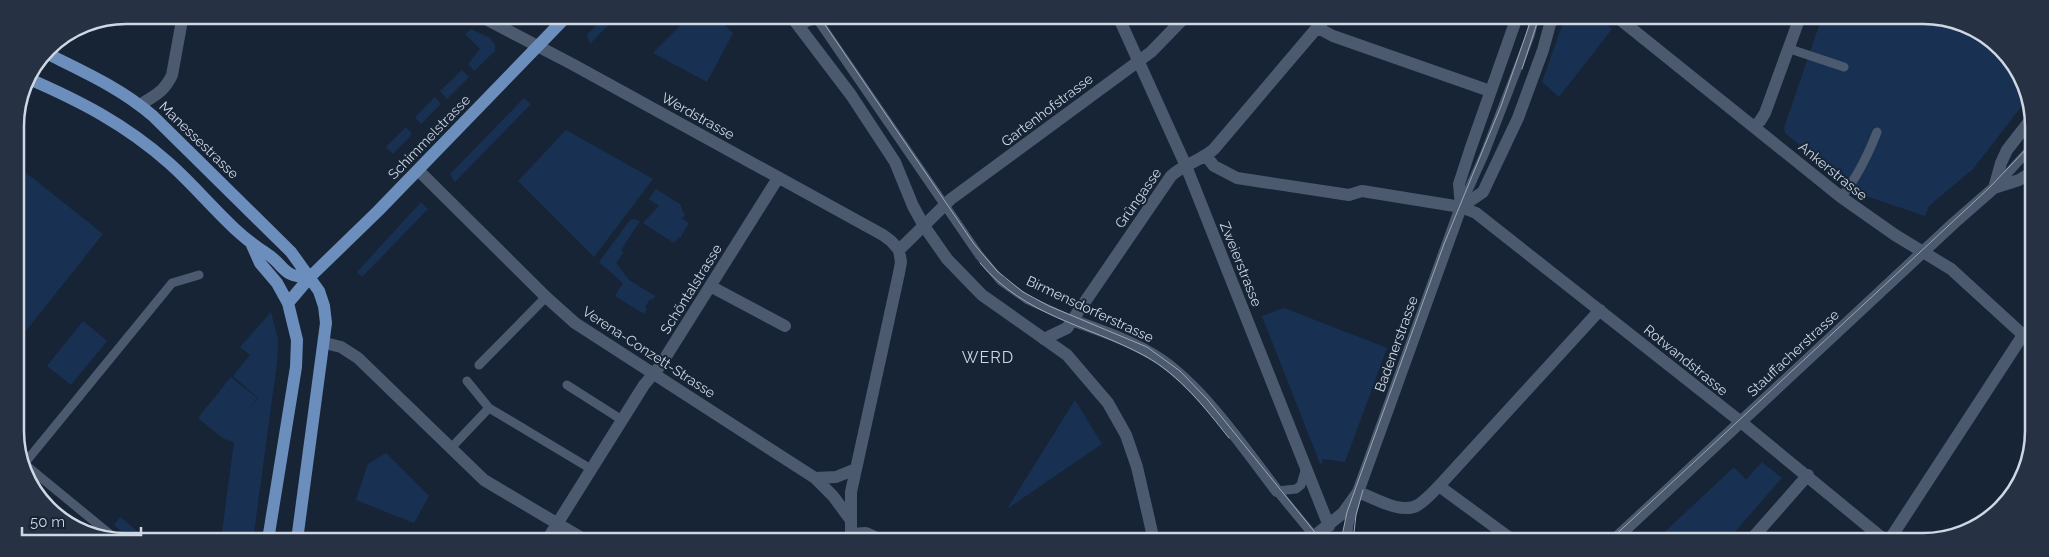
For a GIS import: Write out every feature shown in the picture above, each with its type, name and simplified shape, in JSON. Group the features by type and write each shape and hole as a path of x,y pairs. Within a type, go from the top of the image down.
{"main road":[{"name":"Schimmelstrasse","path":"310,277 418,170 559,24"},
{"name":"Manessestrasse","path":"52,56 106,83 140,105 291,252 319,290 324,306 326,324 325,344 299,533"},
{"path":"34,81 88,106 136,135 170,164 252,245 270,256 290,275 296,278 310,277"},
{"path":"252,245 260,263 277,283 288,303 297,340 296,367 269,533"},
{"path":"288,303 310,277"}],"street":[{"path":"140,105 161,92 168,84 172,75 182,24"},
{"name":"Werdstrasse","path":"495,24 883,235 899,250"},
{"path":"798,24 851,95 895,162 913,206 924,226 947,259 982,295 1067,355 1108,403 1118,420 1137,467 1152,533"},
{"name":"Zweierstrasse","path":"1122,24 1186,166 1329,526"},
{"name":"Gartenhofstrasse","path":"899,250 944,206 1151,52 1178,24"},
{"name":"Grüngasse","path":"1044,339 1067,328 1171,176 1206,156 1321,24"},
{"name":"Badenerstrasse","path":"1322,533 1342,513 1358,492 1461,207 1459,184 1514,24"},
{"path":"1461,207 1483,192 1518,118 1544,50 1550,24"},
{"name":"Ankerstrasse","path":"1626,24 1841,197 1895,235 1951,269 2025,337"},
{"path":"1754,127 1765,113 1798,24"},
{"path":"1318,28 1333,36 1490,91"},
{"path":"1994,188 2001,163 2025,127"},
{"name":"Rotwandstrasse","path":"1206,156 1214,166 1237,178 1349,195 1362,191 1461,207 1482,218 1808,475 1877,533"},
{"name":"Verena-Conzett-Strasse","path":"418,170 546,296 586,331 815,478 833,496 850,519"},
{"name":"Stauffacherstrasse","path":"1623,533 1994,188 2025,176"},
{"name":"Schöntalstrasse","path":"552,533 644,385 660,366 778,178"},
{"path":"848,533 851,492 901,262 899,250"},
{"path":"710,286 785,326"},
{"path":"1358,492 1402,508 1411,508 1419,504 1439,486 1600,310"},
{"name":"Birmensdorferstrasse","path":"1072,320 1128,342 1158,357 1174,369 1215,413 1277,491"},
{"path":"1894,533 2025,342"},
{"path":"325,344 341,347 358,358 484,480 574,533"},
{"path":"815,478 836,478 856,469"},
{"path":"1757,533 1808,475"},
{"path":"1439,486 1503,533"}],"lane":[{"name":"Birmensdorferstrasse","path":"823,24 978,256 1001,281 1028,300 1072,320"},
{"name":"Badenerstrasse","path":"1461,207 1498,120 1533,24"},
{"path":"1790,49 1844,67"},
{"path":"1841,197 1860,169 1877,132"},
{"name":"Stauffacherstrasse","path":"1994,188 2025,155"},
{"path":"28,458 172,283 199,275"},
{"path":"479,364 546,296"},
{"path":"467,381 489,408 591,469"},
{"path":"567,385 622,420"},
{"path":"451,448 489,408"},
{"path":"1277,491 1296,490 1301,484 1306,467"},
{"path":"31,470 106,531"},
{"name":"Birmensdorferstrasse","path":"1277,491 1309,533"},
{"name":"Badenerstrasse","path":"1348,533 1358,492"}],"shaded area":[{"path":"597,24 609,24 590,44 587,35"},
{"path":"682,24 723,24 733,33 707,82 653,53"},
{"path":"1563,24 1606,24 1612,29 1559,97 1542,82"},
{"path":"1820,24 1930,24 1956,29 1968,34 1991,49 2008,69 2015,81 2023,105 1973,169 1929,206 1925,216 1860,194 1785,133 1784,128"},
{"path":"471,29 490,38 495,45 495,51 474,71 468,64 480,49 465,34"},
{"path":"462,70 469,77 447,99 440,91"},
{"path":"435,97 441,104 421,124 415,117"},
{"path":"524,98 531,104 455,182 450,174"},
{"path":"406,127 412,134 393,154 386,147"},
{"path":"566,130 653,179 594,257 518,181"},
{"path":"24,171 103,234 24,333"},
{"path":"656,189 680,204 685,216 681,218 689,223 680,238 678,237 674,243 643,223 659,206 649,199"},
{"path":"421,202 428,209 362,277 357,272"},
{"path":"630,220 640,221 621,250 624,252 616,263 629,280 655,296 652,300 650,299 645,307 647,309 644,314 615,296 623,283 599,262"},
{"path":"1284,308 1387,348 1345,462 1323,459 1321,466 1262,316"},
{"path":"271,312 278,340 277,363 254,533 222,533 234,442 224,439 198,418 231,377 257,398 241,418 258,398 233,376 250,355 240,347"},
{"path":"83,321 107,341 71,385 47,366"},
{"path":"1075,400 1102,444 1007,509"},
{"path":"386,453 429,496 414,523 356,500 368,464"},
{"path":"1762,462 1782,478 1734,533 1664,533 1733,468 1746,480"},
{"path":"120,517 139,533 124,533 114,525"}],"tram line":[{"path":"824,24 974,244 997,271 1023,292 1049,306 1147,347 1180,371 1207,399 1316,533"},
{"path":"1343,533 1347,512 1444,244 1501,106 1530,24"},
{"path":"1522,69 1537,24"},
{"path":"1618,533 1989,188 2025,150"},
{"path":"980,263 998,281 1017,296 1037,308 1123,345 1158,364 1181,382 1229,438"},
{"path":"1354,533 1356,515 1363,490"}],"district":[{"name":"WERD","path":"988,357"}]}
